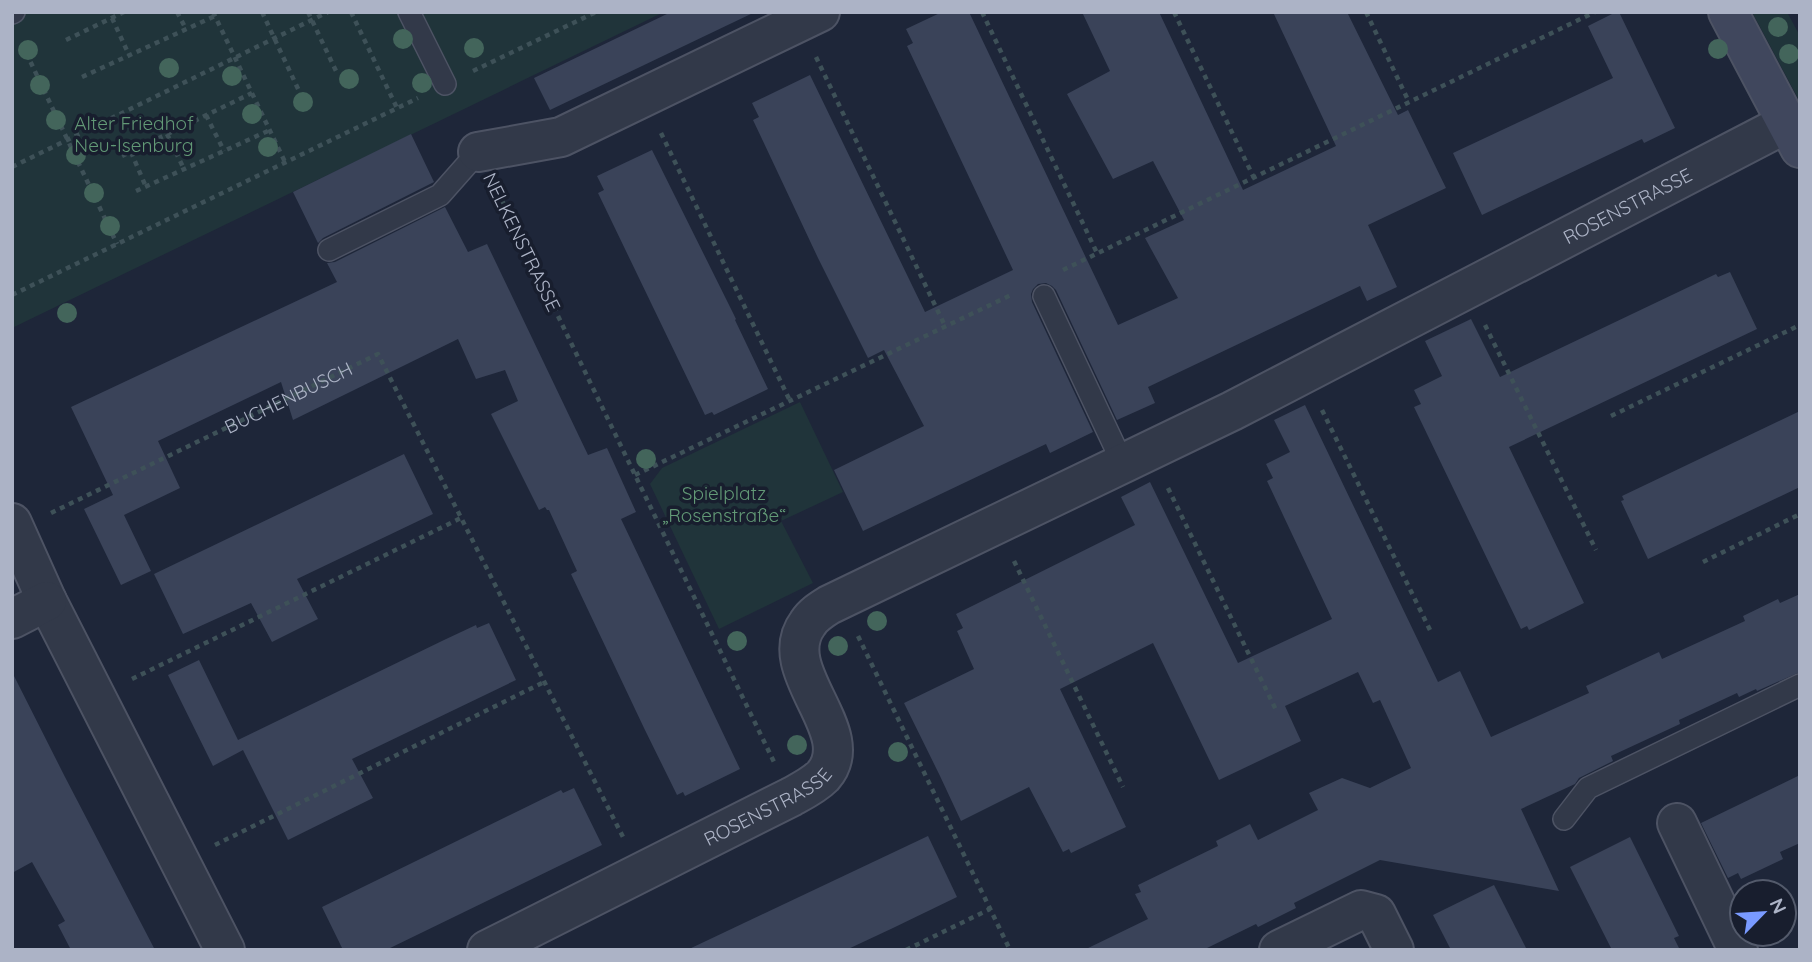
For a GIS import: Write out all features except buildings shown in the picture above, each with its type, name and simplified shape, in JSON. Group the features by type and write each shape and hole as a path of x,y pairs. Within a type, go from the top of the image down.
{"main road":[{"path":"1728,12 1793,136"}],"street":[{"name":"NELKENSTRASSE","path":"478,152 561,137 809,17"},
{"name":"ROSENSTRASSE","path":"487,950 791,797 812,785 824,774 832,760 833,748 826,721 803,673 800,640 809,620 829,605 1137,458 1468,289 1793,136"},
{"path":"29,519 47,601 225,950"},
{"path":"12,619 47,601"},
{"path":"1677,823 1738,950"},
{"path":"1279,950 1361,910 1376,914 1394,950"}],"lane":[{"path":"409,12 445,84"},
{"path":"329,250 440,195 478,152"},
{"path":"1044,296 1137,458"},
{"path":"1564,819 1588,788 1800,685"}],"path":[{"path":"66,40 124,12"},
{"path":"177,12 186,29"},
{"path":"262,12 300,93"},
{"path":"308,12 337,73"},
{"path":"12,167 328,12"},
{"path":"351,12 397,108"},
{"path":"12,295 596,12"},
{"path":"982,12 1097,253"},
{"path":"1174,12 1254,178"},
{"path":"1366,12 1409,102"},
{"path":"1061,271 1595,12"},
{"path":"82,77 214,14 285,162"},
{"path":"809,17 945,326"},
{"path":"113,18 129,55"},
{"path":"18,36 117,244"},
{"path":"122,156 252,93"},
{"path":"644,98 790,401"},
{"path":"206,115 224,151"},
{"path":"136,191 270,130"},
{"path":"167,134 184,169"},
{"path":"131,152 146,187"},
{"name":"NELKENSTRASSE","path":"478,152 643,491"},
{"path":"1468,289 1596,550"},
{"path":"635,475 1014,293"},
{"path":"1611,416 1800,325"},
{"name":"BUCHENBUSCH","path":"29,519 378,354 640,873"},
{"path":"1304,373 1432,632"},
{"path":"1137,458 1276,710"},
{"name":"ROSENSTRASSE","path":"643,491 776,766"},
{"path":"1703,562 1800,514"},
{"path":"130,680 461,518"},
{"path":"996,524 1123,787"},
{"path":"856,631 1010,950"},
{"path":"215,845 544,682"},
{"path":"906,950 990,909"}],"green space":[{"name":"Alter Friedhof Neu-Isenburg","path":"12,12 664,12 12,328"},
{"path":"1752,12 1787,12 1800,36 1800,102"},
{"name":"Spielplatz „Rosenstraße“","path":"800,402 843,492 781,521 813,583 719,629 650,484 662,468"}]}
